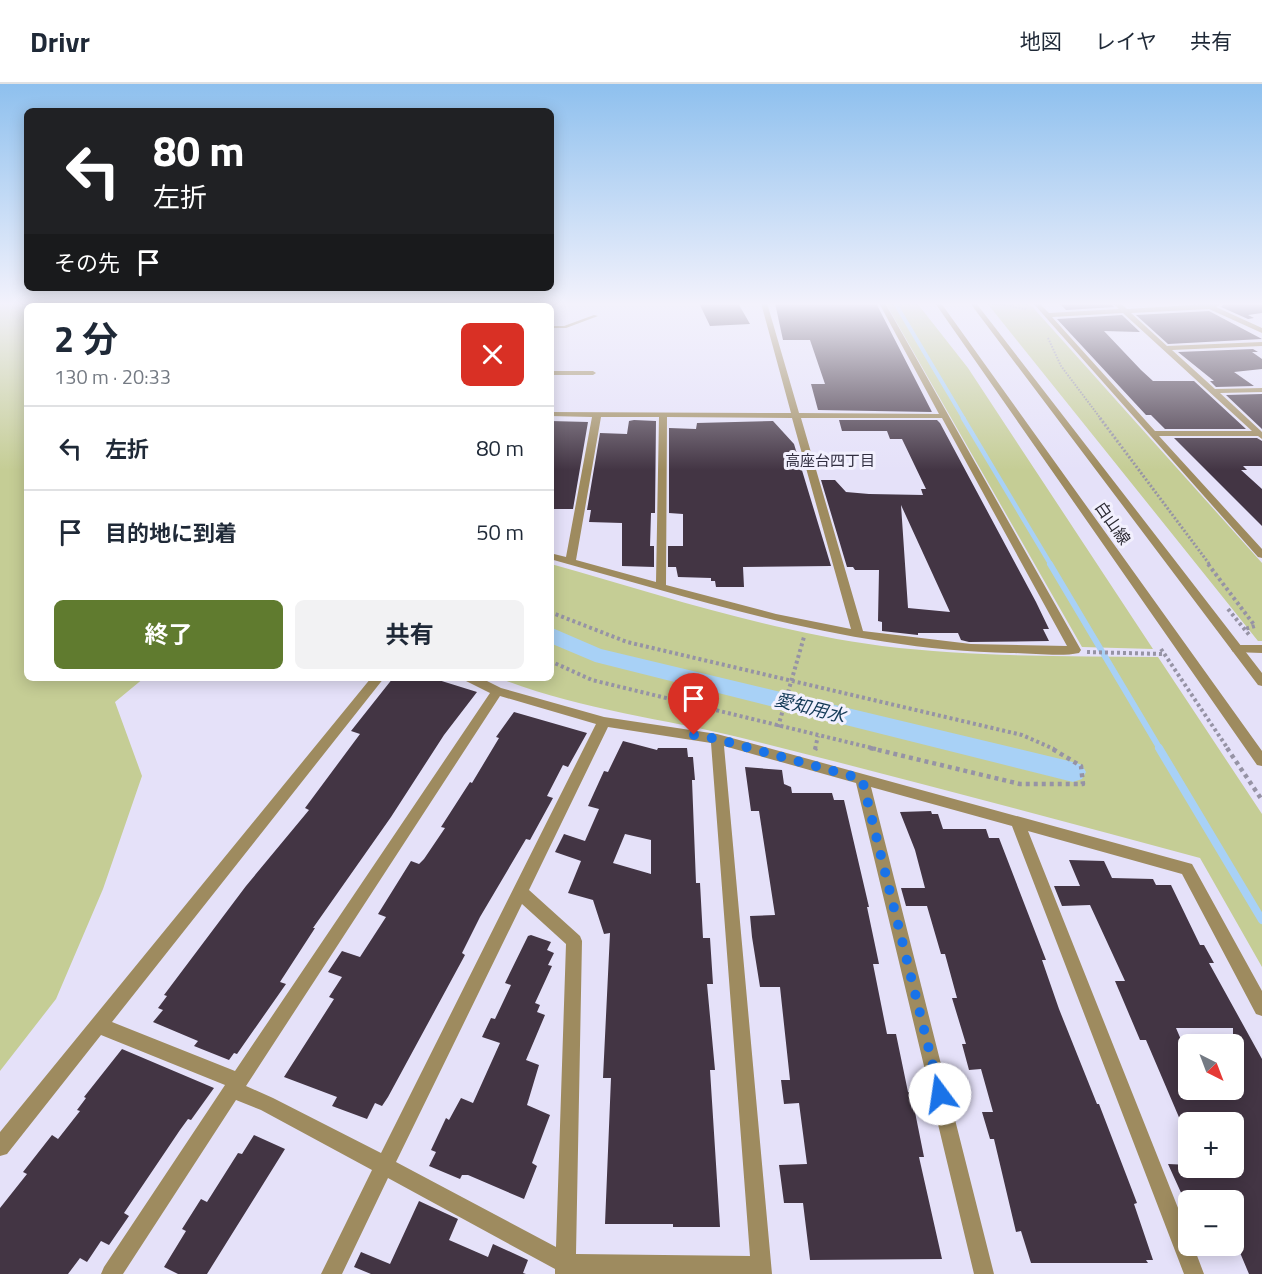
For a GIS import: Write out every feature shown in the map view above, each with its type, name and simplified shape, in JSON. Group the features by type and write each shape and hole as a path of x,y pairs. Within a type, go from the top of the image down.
{"street":[{"path":"780,359 858,634"},
{"path":"554,557 807,624 858,634 971,648 1075,650 912,359"},
{"name":"白山線","path":"977,359 1262,760"},
{"name":"白山線","path":"1015,359 1262,682"},
{"path":"1086,359 1262,555"},
{"path":"1179,359 1261,435"},
{"path":"1215,391 1262,390"},
{"path":"554,414 944,416"},
{"path":"570,562 597,414"},
{"path":"662,586 663,415"},
{"path":"1153,433 1261,435"},
{"path":"1237,649 1262,649"},
{"path":"0,1147 376,681"},
{"path":"476,681 497,691 604,722 717,739 1187,870 1262,1008"},
{"path":"111,1274 497,691"},
{"path":"331,1274 604,722"},
{"path":"99,1025 236,1086 385,1166 566,1269 762,1270 717,739"},
{"path":"862,779 984,1274"},
{"path":"1017,822 1194,1274"},
{"path":"519,891 574,941 566,1269"}],"lane":[{"path":"554,373 593,373"}],"path":[{"path":"1057,359 1255,626 1245,629"},
{"path":"554,614 627,642 1022,735 1047,745 1081,766 1083,784 1020,784 592,680 554,663"},
{"path":"778,727 807,624"},
{"path":"1087,652 1164,654"}],"green space":[{"path":"0,359 24,359 24,681 140,681 115,702 142,776 103,889 56,999 0,1071"},
{"path":"917,359 961,359 1153,649 1082,647"},
{"path":"1032,359 1079,359 1262,563 1262,641 1258,641"},
{"path":"554,565 756,622 882,646 986,654 1158,657 1262,814 1262,967 1200,858 742,738 558,698 507,681 554,681"}],"building":[{"path":"816,359 905,359 932,412 818,410 811,384 825,384"},
{"path":"1094,359 1130,359 1153,381 1194,381 1246,429 1165,429 1151,415 1146,415"},
{"path":"1186,359 1262,359 1262,369 1234,372 1254,386 1216,387 1210,381 1214,381"},
{"path":"1262,394 1262,429 1226,395"},
{"path":"839,420 937,420 940,423 1036,602 1049,629 1043,629 1049,641 969,642 961,640 958,633 918,633 918,635 882,631 882,622 878,621 879,570 855,570 853,567 847,567 821,480 835,480 846,492 869,494 923,495 921,489 926,489 902,439 890,439 887,431 842,431","holes":["901,505 950,612 908,608"]},
{"path":"554,421 588,422 573,509 554,509"},
{"path":"629,421 656,421 655,513 651,513 650,546 654,546 654,567 622,566 622,523 589,522 591,510 587,510 600,433 627,434"},
{"path":"773,421 794,444 831,566 743,567 744,587 716,587 715,581 711,581 711,578 678,577 676,567 668,567 668,546 683,546 683,514 669,513 669,428 696,429 697,423"},
{"path":"1174,438 1257,438 1262,441 1262,466 1243,466 1247,470 1241,470 1262,489 1262,526"},
{"path":"391,681 442,681 477,692 444,735 391,817 313,928 315,928 280,982 286,984 237,1054 234,1053 229,1060 194,1046 198,1041 153,1022 163,1010 158,1008 167,996 164,995 246,886 309,810 305,808 360,734 351,731"},
{"path":"514,712 587,733 568,767 563,765 547,796 553,798 530,840 526,839 480,917 462,953 465,955 382,1106 375,1103 367,1119 332,1106 337,1097 284,1077 334,999 329,997 342,977 328,972 342,951 360,957 386,917 378,914 411,861 419,864 424,859 445,828 441,827 470,782 472,783 499,738 496,737"},
{"path":"623,741 657,750 658,748 687,748 688,757 693,757 696,883 700,883 703,938 710,938 713,984 707,984 715,1070 710,1070 720,1227 605,1224 611,1078 603,1078 610,933 604,934 593,900 568,893 581,861 555,852 564,834 585,841 599,809 588,806 604,771 608,772","holes":["625,834 651,840 651,874 613,863"]},
{"path":"745,767 782,770 784,784 791,787 792,793 832,793 834,800 844,800 869,907 867,907 879,964 873,964 887,1034 896,1034 908,1092 911,1092 924,1157 919,1157 942,1259 810,1260 803,1203 784,1203 779,1165 807,1164 799,1103 784,1104 781,1080 790,1080 780,987 760,987 752,937 750,916 775,915 759,811 751,811"},
{"path":"931,811 932,814 938,814 943,829 986,829 989,838 999,838 1046,960 1042,960 1059,1009 1137,1203 1134,1204 1153,1260 1146,1260 1148,1263 1031,1263 1021,1231 1016,1232 994,1139 990,1139 982,1112 993,1112 981,1069 969,1070 962,1044 966,1044 952,998 957,998 945,954 941,954 927,906 906,906 901,888 925,888 915,850 900,812"},
{"path":"1069,860 1104,861 1112,878 1153,879 1156,885 1171,885 1200,945 1204,945 1214,963 1209,963 1262,1059 1262,1274 1249,1274 1241,1256 1244,1256 1244,1190 1180,1190 1168,1164 1178,1164 1178,1178 1244,1178 1244,1112 1178,1112 1178,1115 1146,1040 1140,1040 1115,981 1125,981 1090,905 1062,906 1054,886 1080,886"},
{"path":"528,936 551,942 547,950 554,953 548,965 552,966 535,1003 540,1005 537,1012 545,1015 526,1060 539,1065 527,1105 550,1115 532,1163 537,1166 524,1199 468,1175 462,1175 460,1179 429,1166 436,1152 431,1150 446,1118 449,1120 461,1098 473,1103 500,1043 482,1037 491,1018 495,1019 511,985 505,983"},
{"path":"122,1049 214,1088 191,1120 188,1119 180,1130 124,1213 129,1216 109,1245 101,1241 87,1262 80,1258 68,1274 0,1274 0,1208 27,1174 23,1172 52,1135 58,1139 80,1111 77,1110 86,1098 84,1097"},
{"path":"254,1135 285,1149 207,1274 178,1274 164,1267 186,1231 182,1229 201,1199 207,1202 238,1153 242,1154"},
{"path":"419,1201 458,1219 449,1240 488,1257 493,1244 528,1260 523,1273 526,1274 371,1274 354,1267 361,1252 390,1264"}],"waterway":[{"path":"928,359 964,419"},
{"path":"963,418 1051,565"},
{"path":"1050,564 1160,749"},
{"name":"愛知用水","path":"554,636 595,655 1073,772"},
{"path":"1159,748 1262,920"}],"district":[{"name":"高座台四丁目","path":"830,461"}],"route":[{"path":"694,735 717,739 862,779 940,1094"}]}
